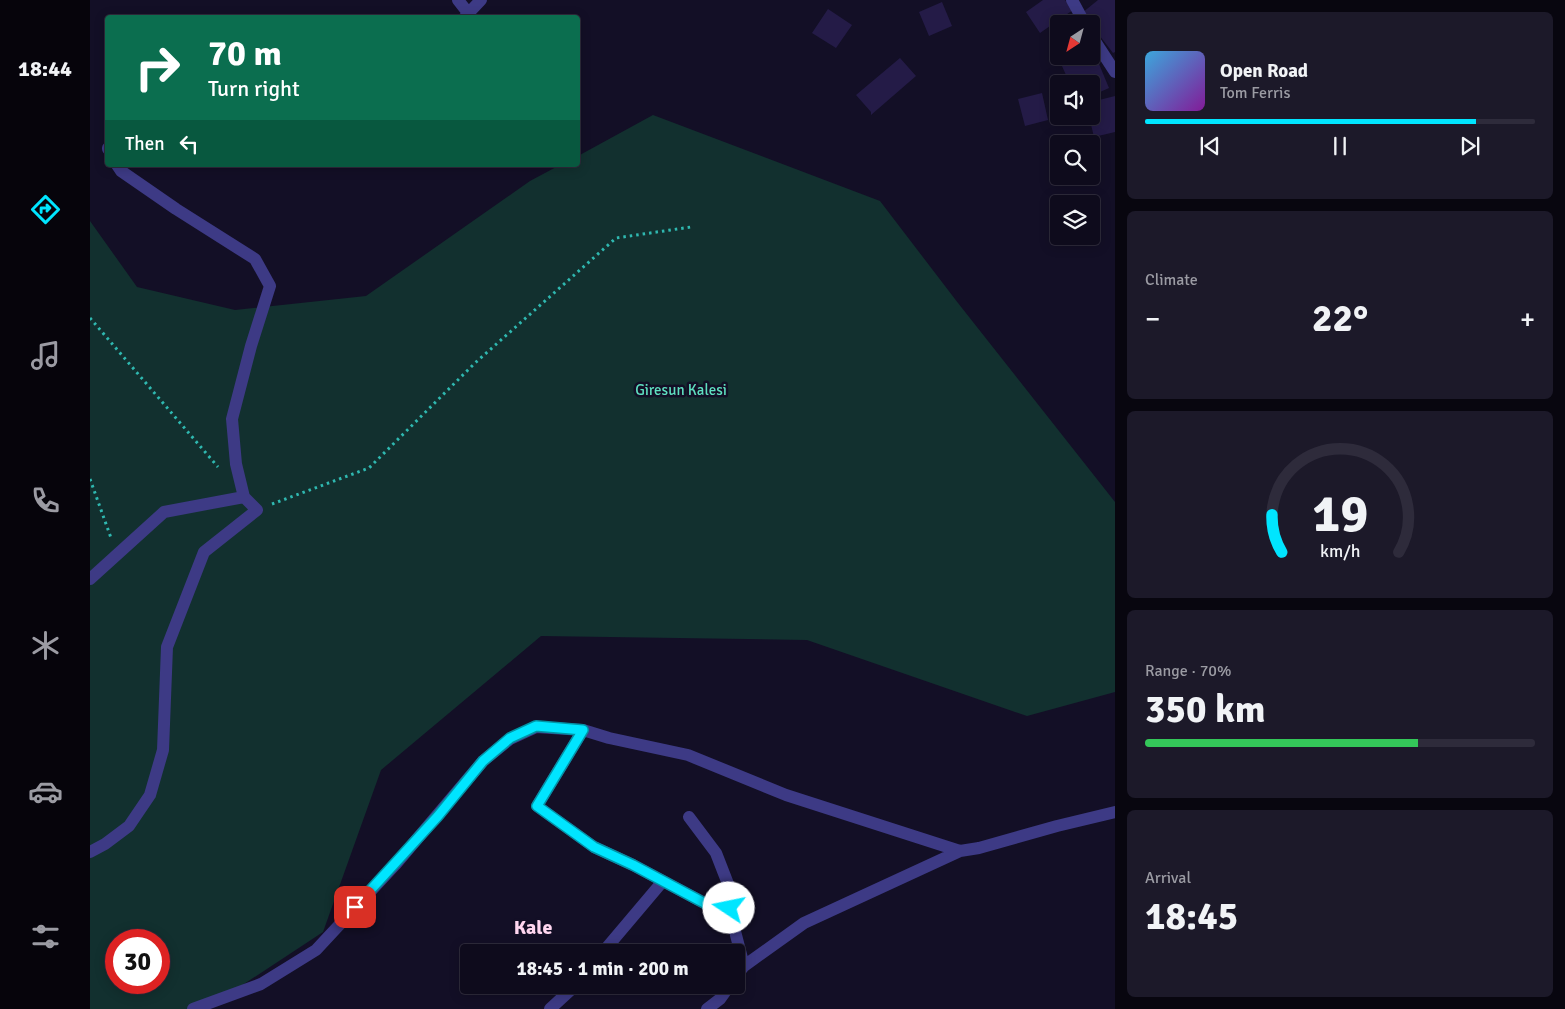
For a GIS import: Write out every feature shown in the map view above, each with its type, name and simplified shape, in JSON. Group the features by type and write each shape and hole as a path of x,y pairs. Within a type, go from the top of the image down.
{"street":[{"path":"458,0 466,15"},
{"path":"467,15 481,0"},
{"path":"1072,0 1080,15"},
{"path":"1100,49 1115,72"},
{"path":"90,852 105,844 129,826 150,794 163,750 167,647 204,552 257,510 244,497 236,464 232,419 251,346 270,286 255,259 176,209 121,171 119,167"},
{"path":"90,579 164,512 244,497"},
{"path":"193,1009 261,984 316,950 395,865 483,761 510,738 536,726 583,730 609,738 688,755 786,795 960,851"},
{"path":"583,730 537,806 594,847 633,865 708,905 729,908"},
{"path":"745,967 804,923 960,851 979,848 1115,812"},
{"path":"689,817 716,853 730,889 729,908 735,944"},
{"path":"610,944 663,881"},
{"path":"550,1009 566,994"},
{"path":"707,1009 723,994"}],"path":[{"path":"257,510 369,468 475,363 616,238 691,227"},
{"path":"90,318 219,468"},
{"path":"90,479 117,555"}],"green space":[{"name":"Giresun Kalesi","path":"653,115 880,201 1115,502 1115,692 1027,716 807,640 541,636 381,770 323,932 206,1009 90,1009 90,221 137,287 235,310 366,296 530,181 556,167 580,167 580,155"}],"building":[{"path":"1043,0 1065,0 1073,10 1066,15 1050,15 1050,26 1040,33 1026,12"},
{"path":"1098,0 1115,0 1115,52 1113,53 1100,36 1100,15 1084,15 1082,13"},
{"path":"942,2 952,26 929,36 919,12"},
{"path":"828,9 852,25 836,48 812,33"},
{"path":"900,58 916,76 871,115 871,112 856,95"},
{"path":"1099,65 1109,88 1100,92 1100,75 1066,75 1062,66"},
{"path":"1042,93 1048,120 1025,126 1018,99"},
{"path":"1115,96 1115,132 1094,135 1091,125 1100,125 1100,100"}],"district":[{"name":"Kale","path":"533,927"}],"route":[{"path":"355,907 438,816 483,761 510,738 536,726 583,730 537,806 594,847 633,865 708,905 729,908"}]}
